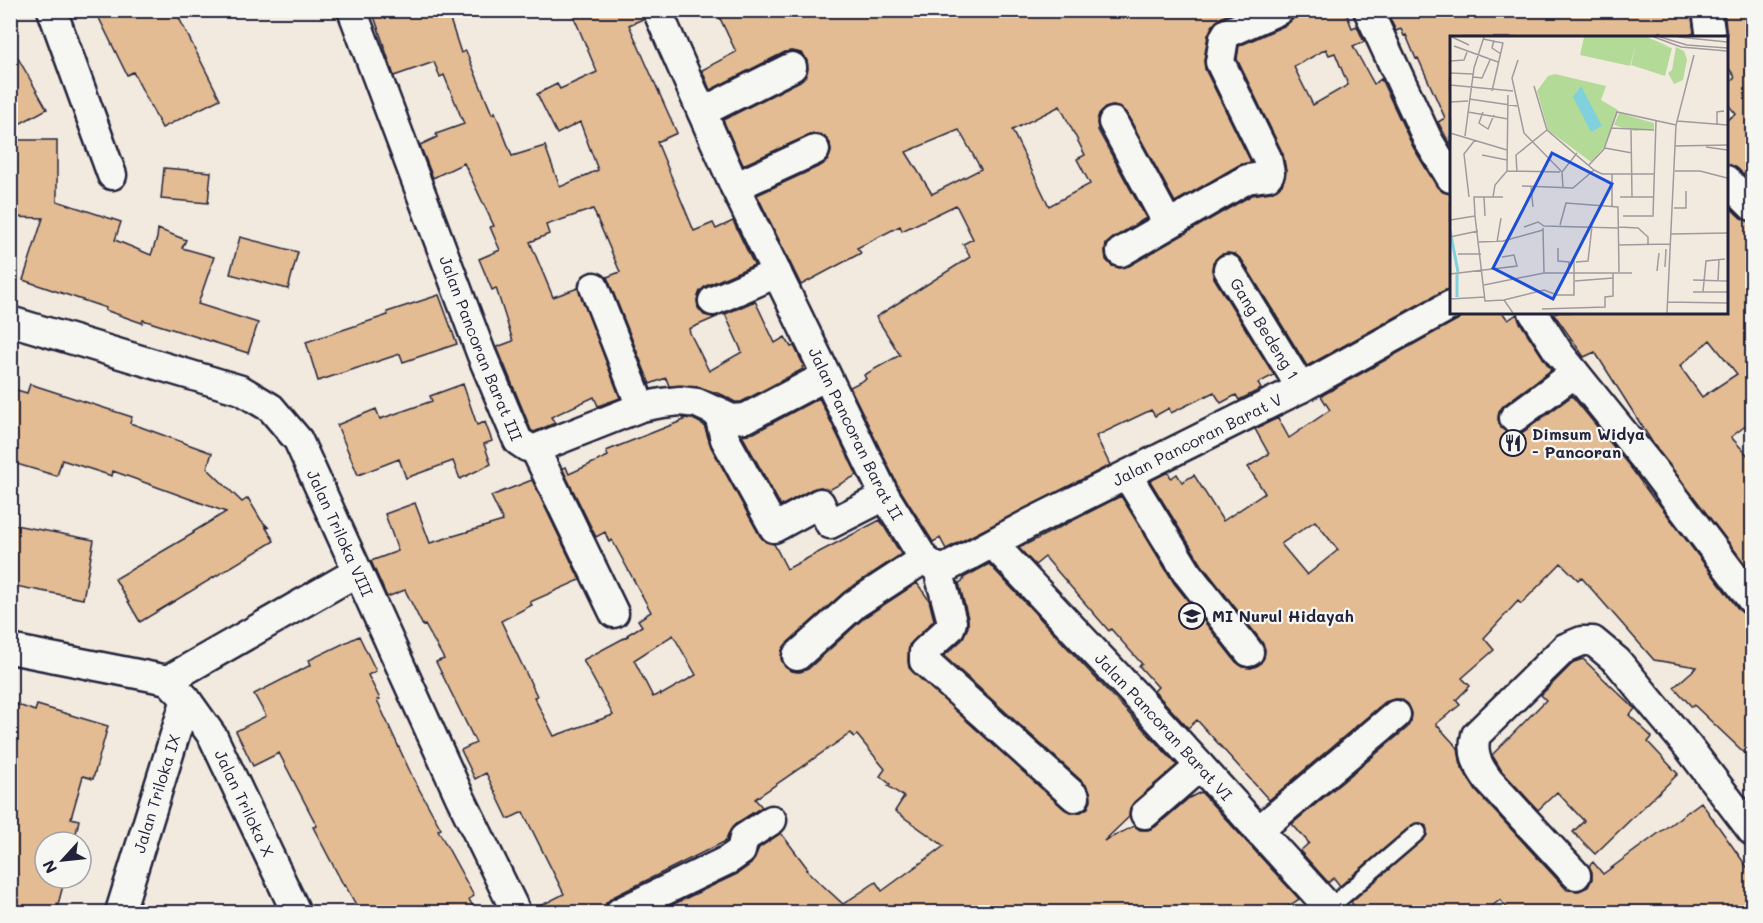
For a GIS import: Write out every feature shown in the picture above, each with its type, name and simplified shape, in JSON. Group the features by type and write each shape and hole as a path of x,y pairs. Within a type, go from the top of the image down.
{"street":[{"path":"52,10 112,175"},
{"name":"Jalan Pancoran Barat III","path":"352,10 481,353 518,441 535,449 641,407 680,401 718,411 732,419 746,418 826,376"},
{"name":"Jalan Pancoran Barat II","path":"657,10 735,187 885,496 931,564 952,622 950,628 924,652 924,661 1075,797"},
{"path":"1121,252 1247,179 1268,176 1270,172 1267,158 1220,59 1227,33 1279,10"},
{"path":"1368,10 1428,140 1450,176"},
{"path":"1707,10 1712,36"},
{"path":"702,112 792,67"},
{"path":"1113,122 1168,224"},
{"path":"735,187 815,150"},
{"path":"1727,182 1752,206"},
{"name":"Gang Bedeng 1","path":"1228,269 1300,388"},
{"path":"713,301 777,273"},
{"path":"594,287 641,407"},
{"name":"Jalan Pancoran Barat V","path":"798,656 855,604 931,564 948,567 1030,523 1300,388 1450,306"},
{"path":"1534,314 1559,353 1656,473 1752,600"},
{"name":"Jalan Triloka VIII","path":"10,321 241,390 271,408 298,440 459,795 516,912"},
{"path":"1514,418 1575,373"},
{"path":"718,411 725,439 774,528 820,503 830,524 885,496"},
{"path":"535,449 614,613"},
{"path":"1127,475 1188,574 1250,652"},
{"name":"Jalan Pancoran Barat VI","path":"993,544 1331,910"},
{"path":"10,649 177,690 357,572"},
{"path":"1575,874 1489,781 1479,766 1472,748 1476,735 1492,719 1565,648 1582,641 1593,641 1617,661 1689,748 1752,831"},
{"name":"Jalan Triloka IX","path":"120,912 177,690"},
{"name":"Jalan Triloka X","path":"177,690 213,737 296,912"},
{"path":"1258,831 1396,715"},
{"path":"1145,814 1200,766"},
{"path":"620,912 728,861 741,851 744,838 772,820"}],"lane":[{"path":"1331,910 1418,831"}],"building":[{"path":"95,10 175,10 220,99 162,128 133,72 127,75"},
{"path":"372,10 447,10 461,53 466,51 492,114 495,112 512,156 545,146 560,187 598,170 580,122 557,134 537,94 557,84 560,89 597,72 571,10 641,10 643,19 629,25 677,133 657,142 694,231 713,223 716,229 733,221 754,265 706,286 700,291 697,300 698,308 704,315 719,316 689,329 690,333 709,371 742,352 725,314 755,301 775,343 785,337 791,347 794,346 804,366 803,369 741,402 735,402 723,395 699,387 669,386 666,378 650,384 607,277 620,272 593,209 546,225 549,234 530,242 553,297 578,288 620,398 598,406 594,397 551,417 555,423 534,432 531,430 497,347 513,341 496,288 492,290 479,259 500,250 490,227 494,226 464,163 433,178 420,145 437,137 436,134 464,124 444,75 440,77 434,62 394,76"},
{"path":"716,10 1237,10 1220,18 1213,25 1208,35 1204,60 1205,69 1251,162 1239,165 1175,202 1127,114 1121,108 1113,106 1105,108 1099,114 1098,130 1146,218 1106,244 1106,260 1112,266 1120,268 1129,266 1252,195 1271,192 1282,185 1286,171 1283,154 1237,59 1239,46 1286,25 1293,19 1295,10 1345,10 1352,28 1357,26 1364,42 1353,46 1374,84 1381,79 1413,147 1437,187 1450,194 1450,289 1307,366 1242,260 1235,254 1220,255 1213,262 1214,278 1274,375 1258,383 1261,389 1239,400 1236,395 1221,403 1214,392 1171,413 1169,408 1155,416 1151,410 1096,436 1110,465 946,549 940,538 933,542 899,488 850,387 866,379 864,375 900,355 876,317 970,257 963,244 973,239 956,205 902,231 900,226 857,248 861,253 801,285 757,195 822,165 828,160 831,152 830,143 825,137 817,134 809,135 743,165 723,120 800,81 806,76 807,60 801,53 785,52 710,90 702,70 736,52","holes":["1326,49 1329,55 1335,53 1348,85 1313,105 1294,67","1060,106 1085,155 1077,159 1090,184 1049,206 1012,130","959,130 981,169 932,194 906,152"]},
{"path":"1386,10 1691,10 1694,33 1688,36 1663,36 1661,32 1652,36 1450,36 1450,144 1438,122 1445,118 1418,58 1416,59 1406,35 1404,36 1401,29 1396,31"},
{"path":"1724,10 1752,10 1752,183 1737,168 1727,165 1727,120 1736,114 1727,103 1727,84 1735,77 1727,66"},
{"path":"10,44 47,109 10,129"},
{"path":"10,140 57,140 57,201 121,222 115,240 151,255 158,229 186,240 182,248 214,257 198,304 258,323 248,353 143,320 142,323 105,310 106,308 23,280 43,218 10,217"},
{"path":"164,168 211,172 208,203 161,199"},
{"path":"1727,205 1741,218 1752,222 1752,421 1731,437 1752,460 1752,573 1654,445 1595,352 1584,357 1554,314 1727,314","holes":["1710,340 1737,374 1702,397 1680,366"]},
{"path":"240,237 298,252 288,289 230,274"},
{"path":"439,295 457,344 403,362 400,354 318,381 306,342 388,315 387,312"},
{"path":"1464,314 1504,314 1508,320 1517,314 1519,321 1551,370 1504,405 1499,411 1498,419 1501,428 1508,433 1523,432 1572,396 1656,500 1739,610 1745,615 1752,616 1752,760 1694,705 1692,707 1674,687 1697,667 1654,660 1581,577 1578,580 1561,563 1521,604 1518,601 1484,638 1494,650 1462,678 1470,686 1456,700 1460,705 1436,724 1458,748 1461,766 1476,791 1567,890 1579,891 1588,887 1592,879 1589,866 1593,862 1603,874 1701,802 1752,874 1752,912 1511,912 1500,900 1484,912 1358,912 1351,902 1424,839 1427,835 1426,826 1421,823 1412,825 1340,886 1334,878 1329,882 1326,880 1300,851 1309,843 1292,824 1407,728 1412,713 1408,704 1401,699 1385,702 1269,800 1197,720 1188,728 1154,691 1158,687 1139,666 1142,664 1111,629 1109,631 1045,557 1035,565 1019,548 1121,496 1174,583 1236,662 1243,667 1251,668 1259,665 1264,658 1265,649 1262,642 1202,565 1150,481 1168,472 1171,478 1177,474 1182,482 1194,475 1223,521 1265,493 1248,467 1269,454 1255,429 1278,418 1289,438 1330,410 1321,396 1459,319","holes":["1315,521 1338,550 1307,575 1281,544"]},
{"path":"30,384 132,417 130,423 212,453 207,468 242,502 248,498 261,520 269,528 265,526 274,541 140,622 115,579 226,512 113,471 112,476 62,460 57,476 10,462 10,388 27,393"},
{"path":"463,384 477,425 485,422 492,441 484,444 491,464 460,479 453,461 406,478 399,459 358,475 337,425 376,409 380,419 432,401 430,396"},
{"path":"819,398 857,475 829,490 821,487 812,489 781,506 742,435 754,433"},
{"path":"683,418 693,419 704,425 711,447 760,536 766,542 774,544 787,569 880,520 901,554 844,592 786,644 782,650 781,659 785,667 791,671 800,672 808,669 865,617 917,583 929,600 934,620 909,645 909,668 1064,809 1072,813 1081,812 1088,808 1091,800 1090,791 1086,785 944,656 962,640 968,627 968,618 959,583 964,580 963,578 989,564 1177,765 1134,802 1130,808 1129,817 1104,841 1134,826 1140,830 1155,827 1189,798 1201,792 1299,899 1280,912 657,912 737,874 751,864 759,848 781,833 808,869 806,870 843,904 876,882 882,891 944,846 895,811 904,797 888,786 890,784 880,776 885,769 857,735 854,737 851,733 755,799 762,807 735,824 726,841 613,897 606,903 604,912 532,912 564,894 523,812 508,819 486,773 475,779 461,750 476,743 436,662 444,659 425,625 423,626 405,590 387,597 371,561 398,551 385,514 415,503 430,543 503,521 491,496 532,480 580,580 530,602 532,605 501,621 537,696 534,697 554,736 613,715 583,660 628,636 642,626 638,620 651,612 612,540 609,542 605,532 596,537 562,468 566,467 569,474 608,456 606,451 684,420","holes":["673,635 696,675 661,695 660,693 653,697 634,660"]},
{"path":"10,524 94,540 83,599 10,585"},
{"path":"359,636 376,671 368,675 380,699 377,700 413,778 441,829 438,830 474,896 469,899 476,912 360,912 313,827 317,826 279,753 253,766 236,731 266,716 254,694 311,665 309,660"},
{"path":"1583,659 1635,709 1629,715 1652,737 1648,742 1678,774 1595,854 1573,832 1584,821 1557,792 1538,810 1502,771 1492,755 1546,700 1541,695 1574,662"},
{"path":"10,702 35,711 37,705 108,726 93,779 83,776 71,818 79,820 77,830 33,830 33,890 62,890 56,912 10,912"}],"place":[{"name":"Dimsum Widya - Pancoran","path":"1513,443"},
{"name":"MI Nurul Hidayah","path":"1192,616"}]}
